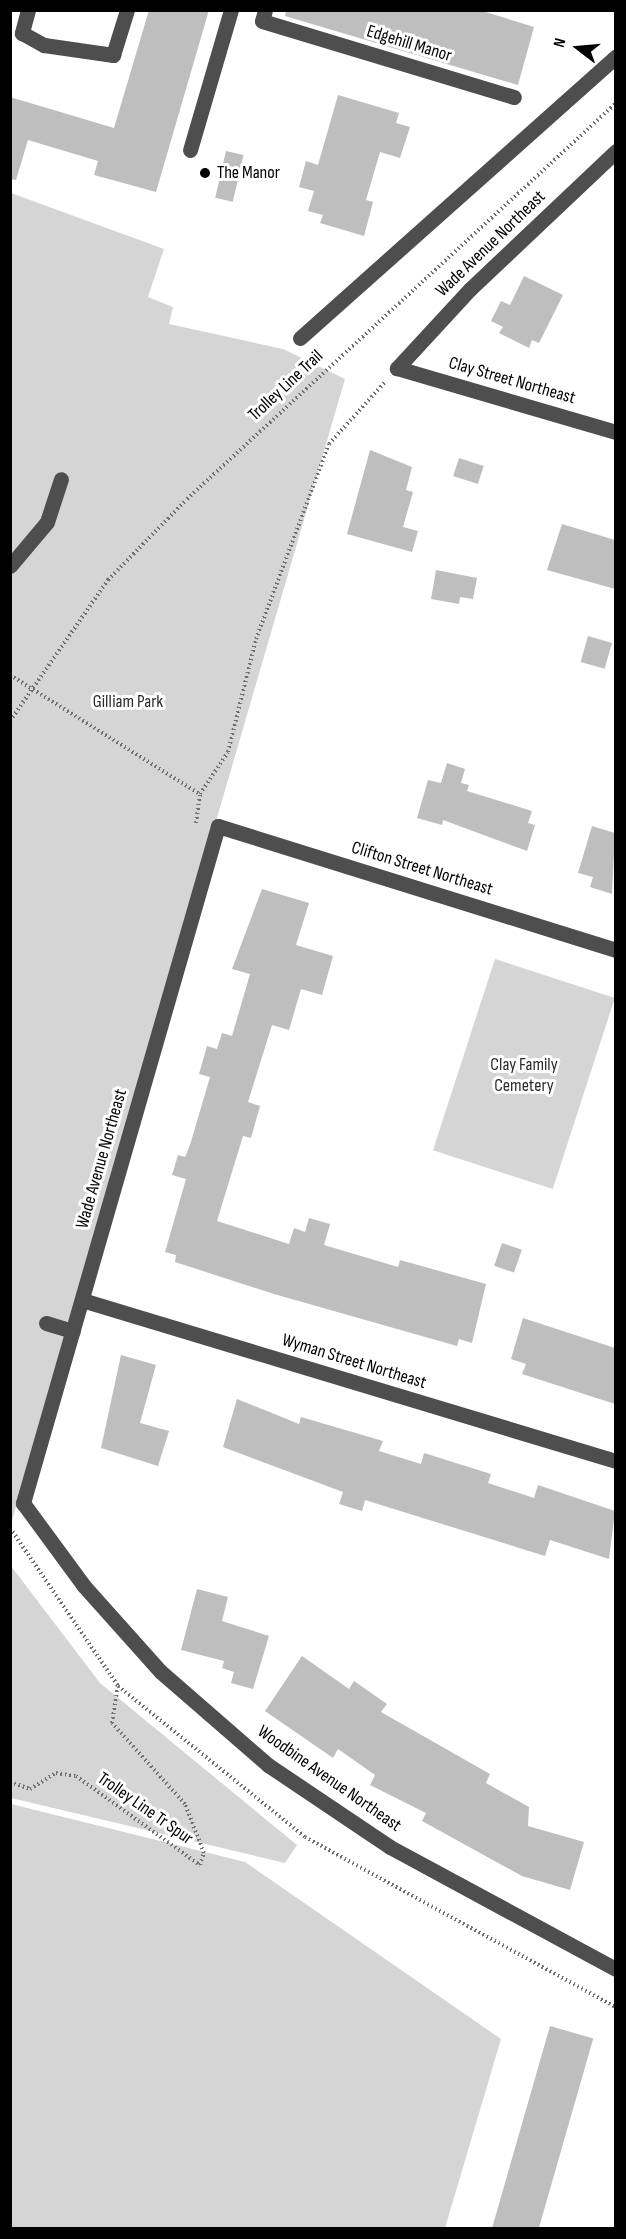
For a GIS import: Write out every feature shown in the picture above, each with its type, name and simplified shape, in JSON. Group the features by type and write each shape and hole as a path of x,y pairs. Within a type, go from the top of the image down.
{"street":[{"path":"28,10 22,33 37,41 113,55 127,10"},
{"path":"190,150 231,10"},
{"name":"Edgehill Manor","path":"259,12 262,21 514,97"},
{"path":"300,338 615,56"},
{"name":"Wade Avenue Northeast","path":"397,368 470,289 615,151"},
{"name":"Clay Street Northeast","path":"397,368 615,432"},
{"path":"10,566 47,522 61,479"},
{"name":"Wade Avenue Northeast","path":"23,1503 218,826"},
{"name":"Clifton Street Northeast","path":"218,826 615,950"},
{"name":"Wyman Street Northeast","path":"82,1300 615,1461"},
{"path":"46,1323 73,1331"},
{"name":"Woodbine Avenue Northeast","path":"23,1503 84,1586 161,1672 268,1765 390,1847 615,1969"}],"path":[{"name":"Trolley Line Trail","path":"10,721 13,713 108,580 187,499 615,103"},
{"path":"194,836 200,795 228,752 256,639 329,444 397,368"},
{"path":"10,675 32,686 200,795"},
{"name":"Trolley Line Tr Spur","path":"10,1782 30,1789 56,1773 76,1776 200,1865 204,1853 185,1804 112,1723 118,1686"}],"green space":[{"name":"Gilliam Park","path":"11,193 164,249 148,297 173,307 169,324 283,349 345,379 11,1524"},
{"name":"Clay Family Cemetery","path":"495,959 615,998 553,1189 433,1150"},
{"path":"11,1566 100,1683 297,1845 285,1863 11,1798"},
{"path":"11,1804 245,1862 501,2039 445,2228 11,2228"}],"building":[{"path":"149,10 209,10 156,192 94,175 98,161 28,140 16,180 10,179 10,97 114,128"},
{"path":"286,10 479,10 534,27 518,85 285,16"},
{"path":"338,95 399,113 396,123 410,127 400,158 380,152 366,200 373,202 364,236 320,223 323,215 308,211 314,191 299,187 306,161 318,165"},
{"path":"226,151 244,155 233,202 215,198"},
{"path":"524,276 563,295 539,343 532,340 529,348 499,333 503,327 491,321 501,301 510,305"},
{"path":"370,450 412,467 406,490 413,492 403,527 418,531 412,552 347,534"},
{"path":"459,458 484,466 478,484 453,476"},
{"path":"562,524 615,540 615,589 547,570"},
{"path":"436,570 477,578 473,599 460,597 459,604 431,599"},
{"path":"588,636 612,643 605,669 581,662"},
{"path":"447,763 465,769 461,783 469,785 467,791 532,811 528,823 535,825 527,851 443,820 442,825 417,818 428,780 441,783"},
{"path":"592,826 615,833 612,894 590,887 593,877 578,873"},
{"path":"262,889 309,903 296,945 333,956 322,995 301,989 289,1030 272,1025 248,1102 260,1106 251,1138 243,1136 217,1221 289,1244 294,1228 305,1232 309,1218 330,1224 324,1245 398,1267 400,1260 486,1284 472,1343 459,1339 457,1346 274,1294 175,1262 176,1255 165,1252 186,1179 172,1175 178,1155 185,1157 190,1145 210,1077 199,1074 207,1046 217,1049 222,1033 232,1036 250,974 232,969"},
{"path":"502,1243 522,1250 514,1273 494,1266"},
{"path":"523,1318 615,1348 615,1404 522,1374 526,1364 511,1359"},
{"path":"121,1355 156,1365 140,1423 169,1431 158,1466 101,1448"},
{"path":"237,1399 299,1424 301,1417 383,1441 379,1451 421,1464 424,1453 491,1474 488,1483 534,1498 538,1485 615,1511 609,1559 550,1540 545,1556 365,1500 362,1511 339,1504 343,1492 223,1447"},
{"path":"197,1589 228,1597 222,1621 269,1636 253,1689 231,1683 234,1672 222,1668 224,1661 181,1650"},
{"path":"302,1656 349,1689 354,1681 387,1704 381,1712 490,1774 486,1783 529,1807 528,1826 584,1842 570,1890 522,1876 422,1821 426,1813 370,1785 375,1775 338,1749 333,1758 265,1711"},
{"path":"550,2026 593,2038 539,2228 492,2228"}],"place":[{"name":"The Manor","path":"205,173"}]}
